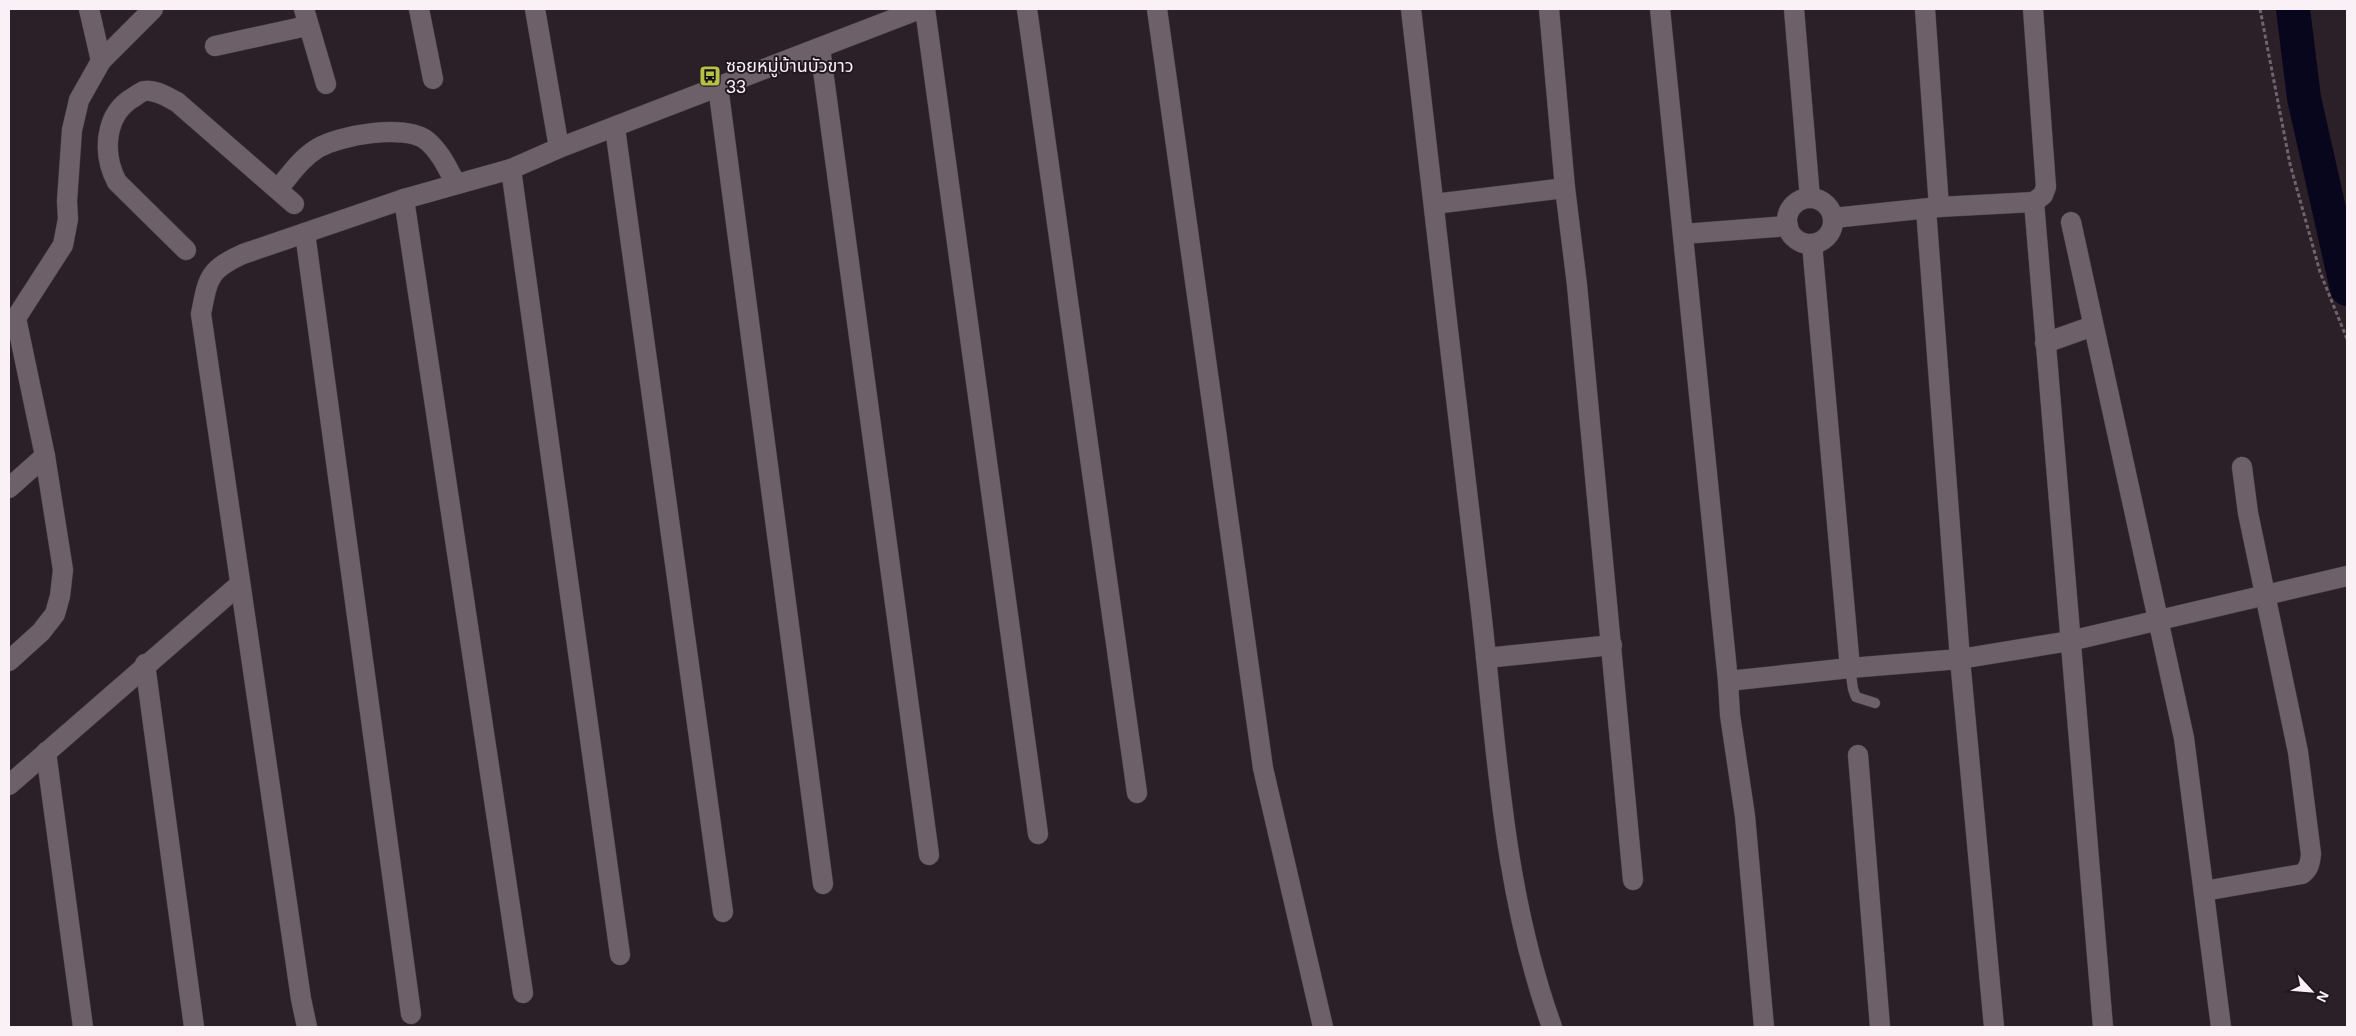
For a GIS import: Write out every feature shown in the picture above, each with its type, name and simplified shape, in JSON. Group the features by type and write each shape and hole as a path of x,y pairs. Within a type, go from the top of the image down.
{"street":[{"path":"89,9 101,61"},
{"path":"9,661 41,632 55,614 60,596 63,570 45,456 12,319 63,245 68,219 67,201 72,130 79,100 101,61 153,9"},
{"path":"419,9 433,79"},
{"path":"534,9 559,148"},
{"path":"307,1027 201,314 207,285 220,265 243,254 404,199 511,169 559,148 920,9"},
{"path":"925,9 1038,834"},
{"path":"1026,9 1138,793"},
{"path":"1157,9 1263,768 1323,1027"},
{"path":"1411,9 1486,658 1501,809 1512,876 1536,983 1552,1027"},
{"path":"1549,9 1565,188 1577,285 1612,645 1633,880"},
{"path":"1660,9 1730,715 1745,816 1764,1027"},
{"path":"1794,9 1810,198"},
{"path":"1925,9 1932,208 1960,659 1994,1027"},
{"path":"1833,218 1932,208 2034,202 2043,195 2046,186 2033,9"},
{"path":"215,46 305,17 326,84"},
{"path":"820,48 928,855"},
{"path":"718,86 823,884"},
{"path":"186,250 117,182 110,169 107,150 111,122 126,101 144,91 159,92 177,102 294,204"},
{"path":"615,128 723,912"},
{"path":"278,189 303,159 319,147 368,132 402,133 424,138 435,148 456,184"},
{"path":"511,169 620,955"},
{"path":"1434,204 1565,188"},
{"path":"1810,198 1818,199 1825,203 1833,218 1828,235 1812,244 1797,240 1788,226 1788,216 1792,206 1800,200 1810,198"},
{"path":"404,199 523,993"},
{"path":"2034,202 2103,1027"},
{"path":"2071,222 2184,738 2220,1027"},
{"path":"1683,234 1788,226"},
{"path":"305,233 411,1014"},
{"path":"1812,244 1850,668"},
{"path":"2045,343 2093,326"},
{"path":"9,488 45,456"},
{"path":"2204,891 2302,874 2310,864 2311,854 2298,752 2248,513 2242,467"},
{"path":"1728,681 1960,659 2070,641 2159,622 2347,576"},
{"path":"9,785 145,664 240,584"},
{"path":"1486,658 1612,645"},
{"path":"145,664 194,1027"},
{"path":"46,752 83,1027"},
{"path":"1858,755 1880,1027"}],"lane":[{"path":"1850,668 1853,690 1856,697 1875,703"}],"path":[{"path":"2260,9 2290,164 2320,272 2347,338"}],"waterway":[{"path":"2293,9 2304,98 2347,289"}],"place":[{"name":"ซอยหมู่บ้านบัวขาว 33","path":"710,76"}]}
